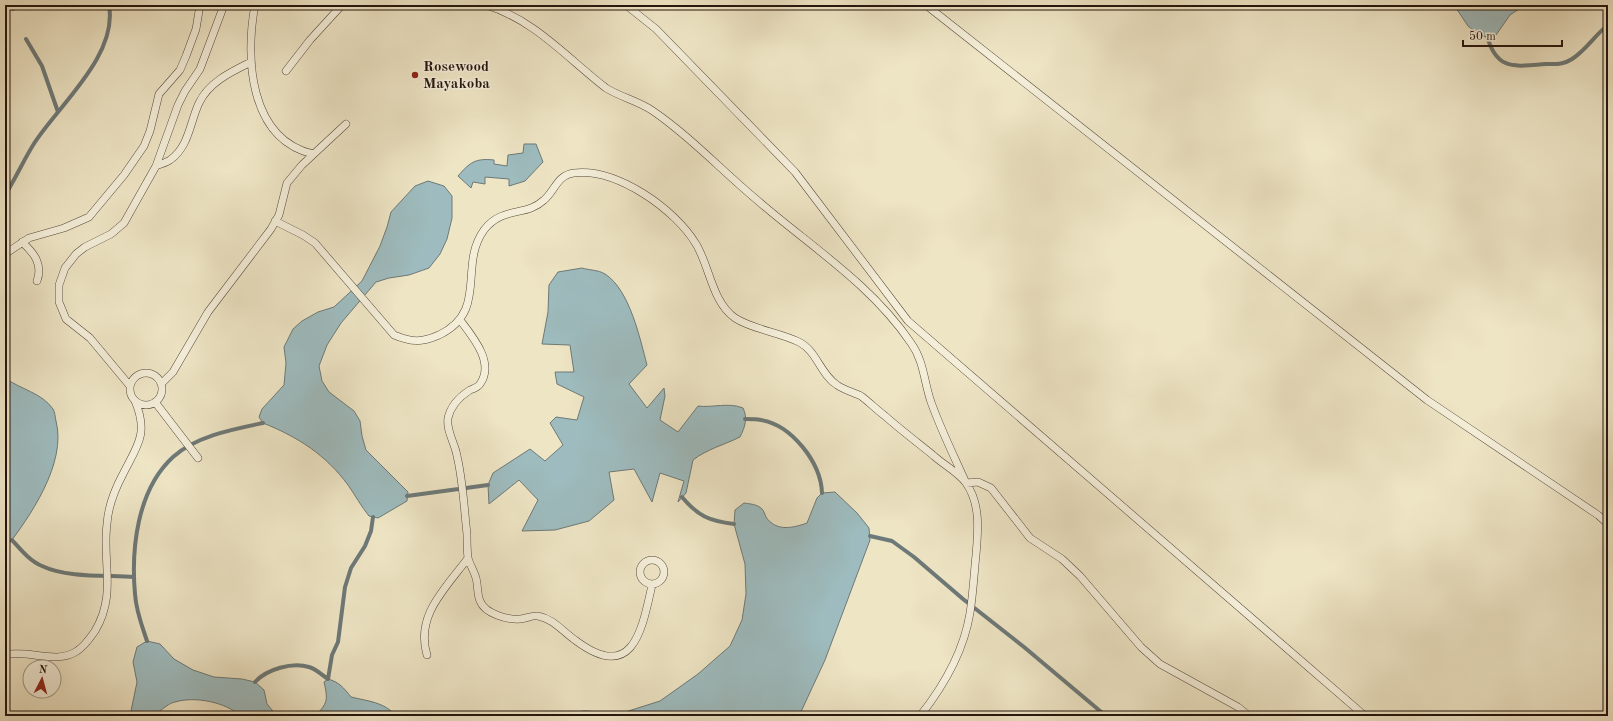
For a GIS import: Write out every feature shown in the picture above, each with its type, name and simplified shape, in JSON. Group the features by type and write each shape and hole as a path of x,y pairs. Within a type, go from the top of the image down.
{"lane":[{"path":"5,254 22,242 40,234 64,228 89,217 124,175 144,146 150,131 159,94 180,70 196,29 200,5"},
{"path":"130,386 90,338 66,318 59,302 59,285 65,268 76,254 85,247 111,234 124,223 156,166 178,105 185,91 200,69 224,5"},
{"path":"255,5 250,41 251,62 261,111 273,130 300,150 313,154"},
{"path":"286,71 310,40 342,5"},
{"path":"486,5 515,17 545,36 589,75 611,91 630,98 653,110 694,143 757,200 840,266 869,293 911,343 922,362 930,400 976,508 978,526 970,613 958,652 946,677 933,700 920,716"},
{"path":"626,5 656,28 795,172 908,321 1366,716"},
{"path":"926,5 1427,400 1598,515 1608,524"},
{"path":"156,166 170,160 187,139 199,103 212,85 231,72 251,62"},
{"path":"161,384 173,372 208,312 271,229 276,221 287,183 313,154 346,124"},
{"path":"276,221 315,243 394,335 408,341 421,342 450,329 460,320 471,292 473,262 477,243 493,221 506,213 528,209 544,201 560,179 573,173 608,177 648,196 685,228 697,245 723,306 736,318 799,342 809,349 827,377 838,386 861,397 966,483 978,482 991,488 1030,538 1062,559 1080,576 1141,647 1160,664 1238,707 1249,716"},
{"path":"22,242 35,256 39,264 37,281"},
{"path":"460,320 470,333 485,362 485,372 480,385 458,397 448,418 450,435 457,454 461,480 468,558 476,577 481,603 489,611 507,618 520,619 535,616 550,619 574,640 592,652 610,656 626,653 636,641 644,621 652,585"},
{"path":"5,655 25,654 60,657 76,652 88,641 98,625 104,607 108,584 107,524 111,505 122,475 140,441 140,421 135,401 130,391 130,386 135,377 145,373 154,376 161,384 161,394 155,402 144,405 135,401"},
{"path":"155,402 197,456"},
{"path":"427,655 423,642 425,624 433,606 444,588 468,558"}],"water":[{"path":"1454,5 1525,5 1510,15 1496,35 1492,37 1480,36 1468,26"},
{"path":"524,144 536,144 543,162 525,181 509,186 509,179 485,177 485,184 473,182 471,188 458,176 466,167 478,160 494,160 494,164 507,166 508,155 523,153"},
{"path":"428,181 444,186 452,196 452,218 447,239 440,254 429,268 409,275 389,278 376,282 341,323 327,345 319,366 322,381 329,392 354,411 360,421 366,450 408,492 407,501 378,518 369,516 348,485 321,456 288,434 263,423 259,417 262,409 284,385 286,363 284,347 293,329 302,321 318,312 334,307 362,281 380,246 391,212 415,186"},
{"path":"582,268 605,274 614,281 621,291 633,316 647,365 629,384 647,408 664,388 665,396 660,420 678,432 698,406 726,405 743,408 746,419 740,437 710,450 693,460 686,493 678,502 684,481 660,473 652,502 634,469 609,472 614,500 589,521 555,530 522,531 538,500 519,480 489,504 488,485 493,473 530,449 545,461 563,445 550,423 556,417 577,420 584,397 557,384 555,372 574,372 570,345 542,344 548,312 549,285 558,272"},
{"path":"5,378 37,395 53,409 58,437 56,454 44,489 35,506 5,549"},
{"path":"835,492 857,513 869,528 870,540 825,660 799,716 554,716 584,711 622,713 660,701 698,674 730,646 742,620 746,594 745,564 734,524 735,510 744,503 753,504 762,509 770,522 780,527 791,527 807,523 817,498 822,493"},
{"path":"147,641 160,644 174,659 193,670 214,677 242,679 255,682 264,690 267,704 277,716 241,716 227,707 218,704 200,700 183,700 175,702 158,712 158,716 130,716 137,682 133,662 137,647"},
{"path":"328,679 341,686 351,697 381,705 392,711 396,716 315,716 325,704 326,693 324,682"}],"waterway":[{"path":"5,195 35,142 85,78 96,60 105,42 109,24 109,5"},
{"path":"1487,36 1491,48 1496,56 1509,64 1517,66 1559,64 1569,61 1577,55 1608,25"},
{"path":"26,39 42,66 58,112"},
{"path":"745,419 772,423 794,437 810,458 820,481 822,493"},
{"path":"147,641 136,600 134,558 139,521 151,486 173,457 182,450 216,434 263,423"},
{"path":"407,496 488,485"},
{"path":"682,497 699,513 711,519 734,524"},
{"path":"255,682 260,677 273,670 295,665 312,668 328,679 332,655 338,642 345,587 351,568 365,546 371,531 373,517"},
{"path":"870,536 892,541 914,557 1106,716"},
{"path":"12,540 26,555 42,566 52,570 75,574 134,577"},
{"path":"473,716 505,716"}],"place":[{"name":"Rosewood Mayakoba","path":"415,75"}]}
